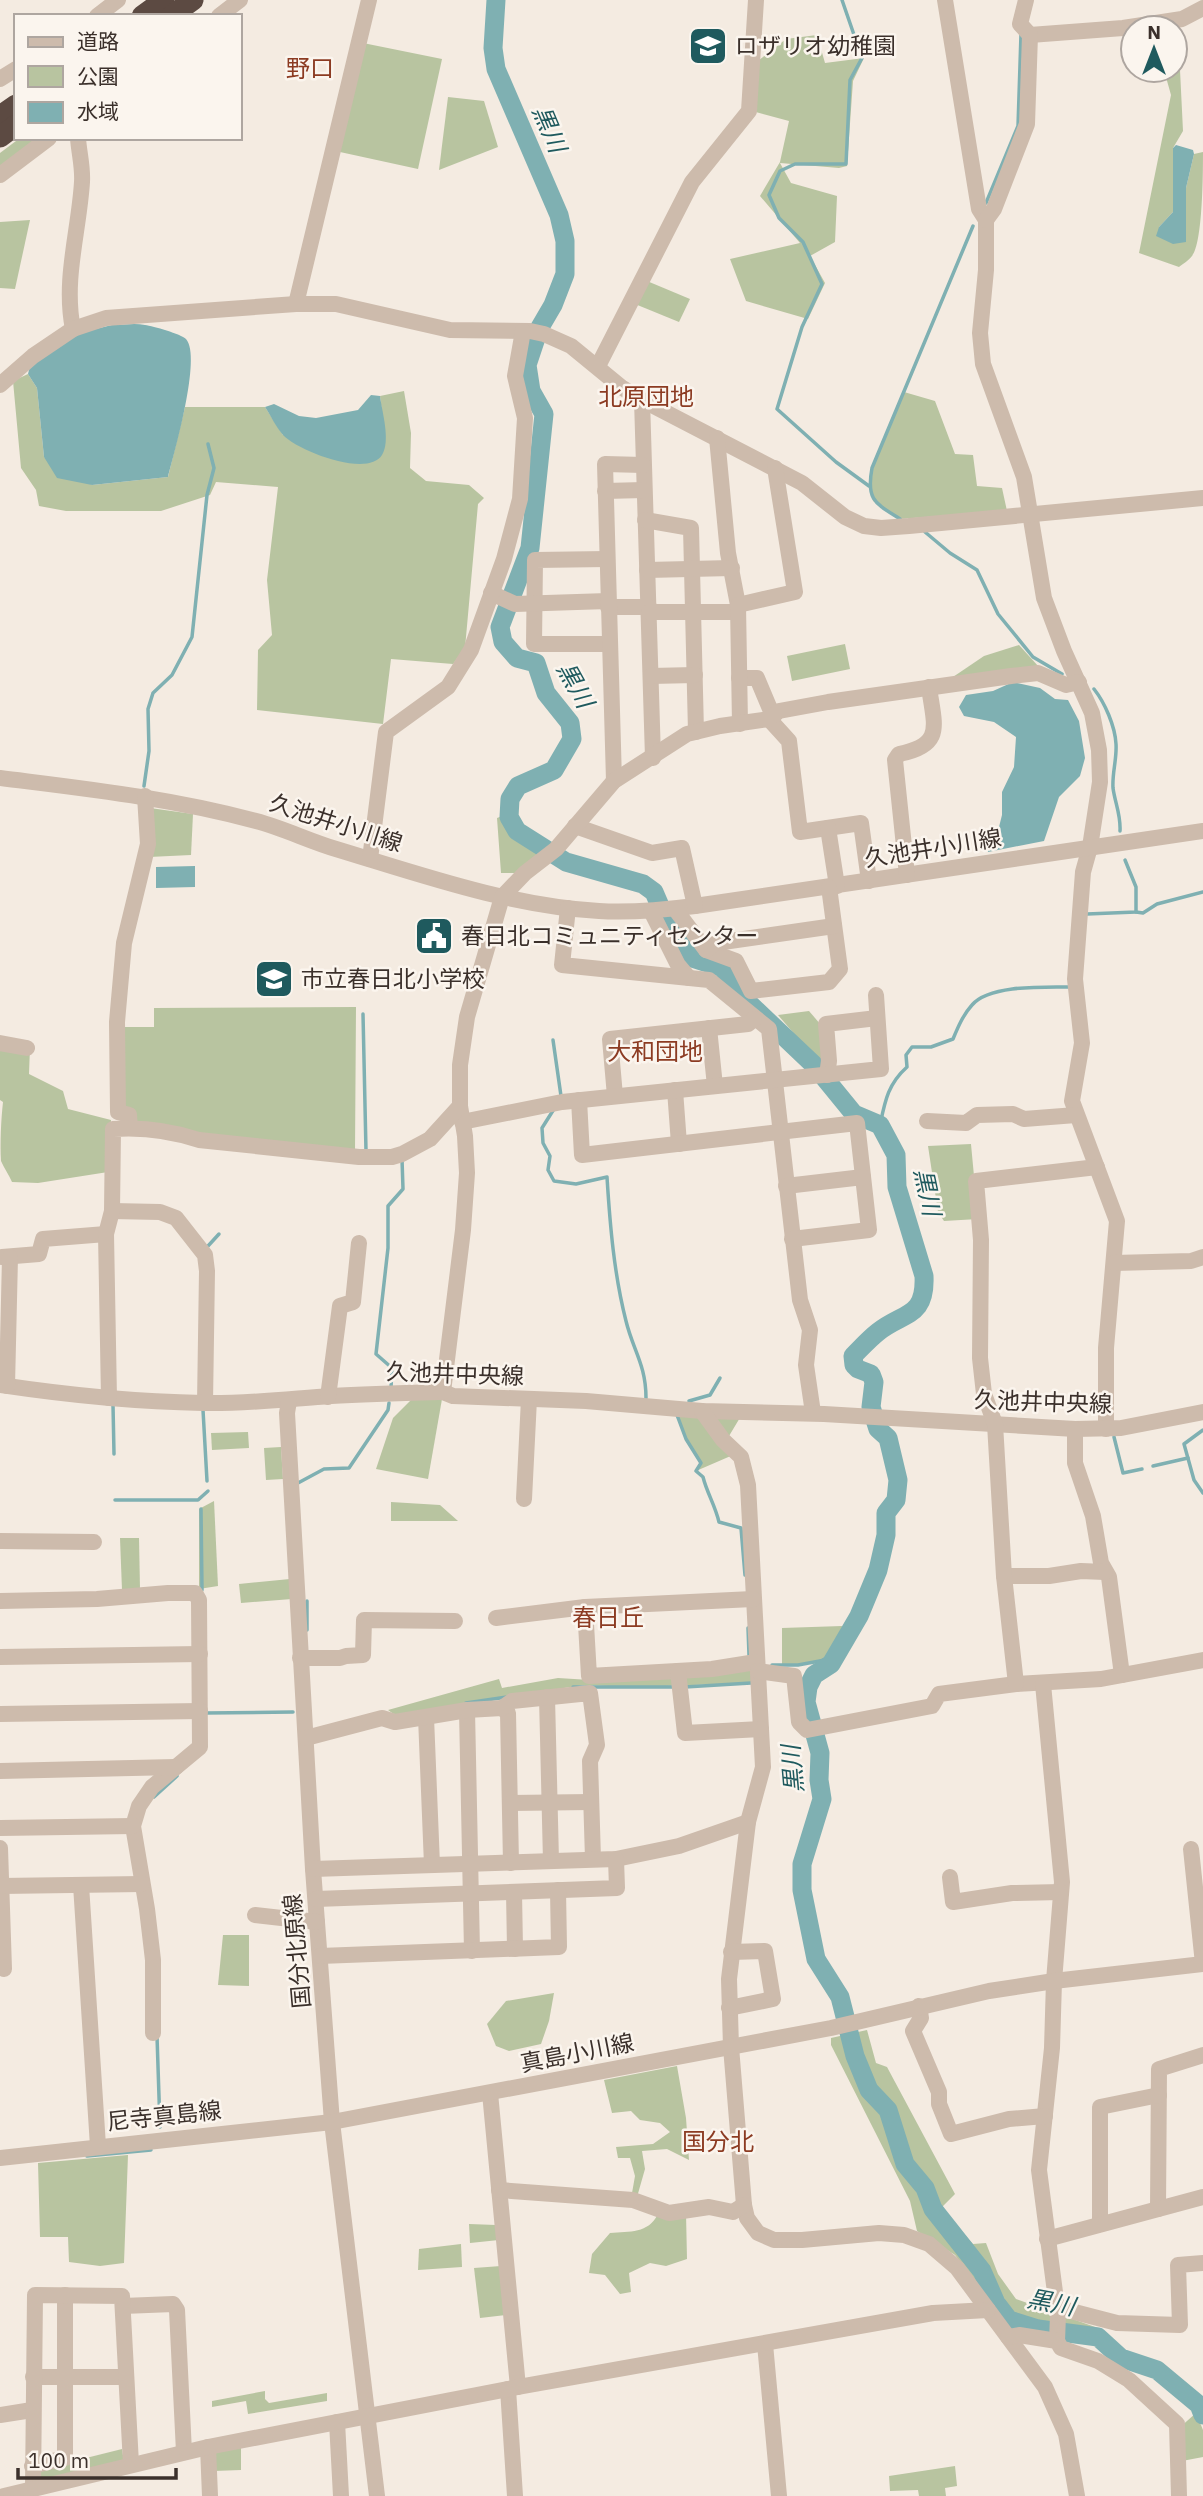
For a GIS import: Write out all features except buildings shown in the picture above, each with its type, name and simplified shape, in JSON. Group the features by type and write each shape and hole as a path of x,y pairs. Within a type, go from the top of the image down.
{"highway":[{"path":"145,14 164,0"},
{"path":"174,14 194,0"}],"street":[{"path":"100,14 118,0"},
{"path":"222,14 240,0"},
{"path":"296,304 369,0"},
{"path":"598,366 692,182 749,111 756,0"},
{"path":"945,0 979,209 986,220 986,270 980,333 983,364 1024,477 1044,598 1053,626 1092,713 1100,750 1100,782 1090,847 1083,872 1075,979 1082,1043 1072,1101 1117,1221 1106,1348 1106,1429"},
{"path":"986,220 994,209 1027,124 1030,35 1020,24 1026,0"},
{"path":"1030,35 1123,28 1182,19 1203,8"},
{"path":"0,174 47,140"},
{"path":"73,330 69,313 69,284 82,183 78,140"},
{"path":"0,385 33,356 73,330 106,318 296,304 336,304 450,330 532,332 571,346 621,387 642,400 802,483 845,517 864,526 881,528 1031,516 1203,498"},
{"path":"370,859 386,732 449,687 503,599 504,559 520,499 525,418 515,376 520,340 532,332"},
{"path":"642,400 653,758"},
{"path":"717,438 728,553 738,609 740,724"},
{"path":"614,780 605,464 643,465"},
{"path":"503,599 608,604 693,612 738,609 795,592 775,468"},
{"path":"605,491 644,490"},
{"path":"645,520 691,528 696,732"},
{"path":"607,559 535,560 534,644 609,644"},
{"path":"647,570 732,568"},
{"path":"443,1392 467,1173 461,1114 460,1065 467,1017 502,897 525,873 552,853 614,780 653,758 687,734 771,717 779,711 929,687 1038,673 1066,685 1079,682"},
{"path":"650,676 695,675"},
{"path":"739,678 757,678 771,717 789,741 800,832 861,823 869,881"},
{"path":"907,876 895,760 899,754 921,748 932,737 929,687"},
{"name":"久池井小川線","path":"0,778 145,796 260,822 370,859 502,897 598,911 663,910 695,906 1203,831"},
{"path":"130,1128 129,1115 118,1112 117,1023 124,943 148,844 145,796"},
{"path":"575,826 652,853 681,848 695,906"},
{"path":"663,910 706,950 736,961 751,991 829,982 840,969 834,926 828,828"},
{"path":"568,908 562,965 709,980 769,1030 800,1300 810,1330 806,1365 813,1413"},
{"path":"663,910 678,965 689,978"},
{"path":"706,950 716,943 834,926"},
{"path":"109,1398 106,1234 112,1212 113,1129 178,1133 199,1140 359,1157 392,1157 430,1139 461,1114 881,1069 876,995"},
{"path":"826,1073 826,1024 877,1018"},
{"path":"615,1096 610,1038 748,1024 754,1019"},
{"path":"709,1028 715,1086"},
{"path":"0,1043 27,1048"},
{"path":"675,1090 679,1144"},
{"path":"579,1100 582,1155 857,1123 869,1230 792,1239"},
{"path":"928,1121 966,1123 977,1115 1013,1114 1024,1119 1076,1115"},
{"path":"1016,1684 1004,1576 995,1424 984,1394 980,1359 981,1240 976,1181 1097,1167"},
{"path":"786,1186 863,1177"},
{"path":"112,1212 160,1212 176,1218 205,1255 205,1403"},
{"path":"3,1386 5,1257 39,1254 43,1239 106,1234"},
{"path":"328,1397 340,1306 353,1301 359,1243"},
{"path":"1114,1263 1191,1261 1203,1256"},
{"name":"久池井中央線","path":"3,1386 109,1398 205,1403 443,1392 453,1396 1075,1429 1138,1425 1203,1412"},
{"path":"524,1499 528,1399"},
{"name":"国分北原線","path":"289,1401 288,1427 300,1658 332,2122 377,2496"},
{"path":"702,1410 723,1440 741,1457 748,1485 763,1767 748,1822 731,1952 729,2008 747,2218 758,2233 774,2240 879,2233 904,2235 929,2245 957,2268 1045,2387 1066,2434 1077,2496"},
{"path":"1075,1429 1075,1463 1093,1516 1101,1563 1109,1577 1122,1675"},
{"path":"0,1541 94,1542"},
{"path":"1004,1576 1105,1572"},
{"path":"0,1601 97,1599 168,1592 195,1593 199,1600 200,1747 152,1787 139,1806 133,1826 153,1960 153,2032"},
{"path":"496,1618 585,1607 753,1599"},
{"path":"585,1607 589,1676 757,1666 794,1676 799,1722 813,1729 932,1706 939,1694 1122,1675 1203,1660"},
{"path":"300,1658 363,1655 364,1620 455,1621"},
{"path":"0,1657 200,1654"},
{"path":"678,1671 685,1733 761,1729"},
{"path":"1043,1684 1061,1892 1052,2048 1040,2170 1058,2313 1058,2342 1060,2348 1098,2361 1129,2380 1177,2424 1179,2496"},
{"path":"306,1738 382,1718 395,1722 467,1710 502,1708 512,1701 590,1693 597,1745 590,1762 593,1859"},
{"path":"547,1697 551,1861"},
{"path":"502,1708 508,1713 511,1863"},
{"path":"467,1710 472,1951"},
{"path":"0,1714 200,1711"},
{"path":"426,1717 432,1866"},
{"path":"0,1771 176,1768"},
{"path":"510,1803 591,1802"},
{"path":"313,1869 616,1858 679,1846 748,1822"},
{"path":"0,1828 133,1826"},
{"path":"0,1848 4,1969"},
{"path":"1045,2116 1009,2119 951,2134 939,2104 939,2092 913,2031 921,2018 919,2006 1054,1981 1203,1964 1191,1849"},
{"path":"316,1899 617,1888 616,1858"},
{"path":"950,1877 953,1902 1012,1893 1061,1892"},
{"path":"1,1885 142,1884"},
{"path":"81,1885 98,2146"},
{"path":"320,1956 559,1947 558,1890"},
{"path":"514,1892 515,1949"},
{"path":"255,1915 317,1922"},
{"path":"729,2008 773,1998 765,1951 731,1952"},
{"name":"真島小川線","path":"332,2122 831,2028 919,2006"},
{"path":"1158,2209 1159,2069 1203,2055"},
{"path":"490,2093 514,2385 515,2496"},
{"path":"1100,2224 1100,2107 1159,2095"},
{"name":"尼寺真島線","path":"0,2158 332,2122"},
{"path":"499,2190 633,2200 669,2213 709,2207 733,2211 744,2205"},
{"path":"1047,2239 1203,2197"},
{"path":"1058,2313 1063,2309 1116,2323 1180,2325 1178,2265 1203,2263"},
{"path":"32,2478 35,2295 122,2296 130,2459"},
{"path":"4,2496 65,2458 65,2295"},
{"path":"123,2306 173,2304 177,2310 184,2448"},
{"path":"32,2478 66,2489 130,2459 184,2448 208,2447 367,2417 514,2385 765,2344 933,2313 988,2310"},
{"path":"1008,2337 1018,2334 1058,2342"},
{"path":"765,2344 779,2496"},
{"path":"33,2377 125,2377"},
{"path":"0,2416 32,2410"},
{"path":"337,2422 341,2496"},
{"path":"208,2447 210,2496"}],"green space":[{"path":"817,35 825,63 864,58 853,81 847,166 839,168 780,163 791,183 837,196 835,242 810,256 825,283 808,319 746,301 730,259 800,243 760,196 780,162 789,121 752,111 754,64 786,39"},
{"path":"363,43 442,59 418,169 340,152"},
{"path":"1168,84 1181,84 1183,131 1173,148 1173,212 1159,227 1186,242 1186,188 1194,154 1203,152 1202,206 1196,249 1179,267 1139,253 1171,95"},
{"path":"448,97 484,101 498,147 439,170"},
{"path":"17,140 35,140 0,168 0,153"},
{"path":"30,220 15,289 0,288 0,222"},
{"path":"647,281 690,299 679,322 635,304"},
{"path":"28,374 37,388 44,457 92,485 168,477 185,407 265,407 283,435 385,438 380,396 404,391 411,433 410,468 426,481 469,485 484,498 478,504 465,648 453,664 391,659 383,724 257,710 258,650 272,635 267,580 278,487 216,482 210,495 161,511 66,511 39,506 36,490 21,468 13,381"},
{"path":"904,392 935,401 955,454 973,455 977,486 1002,488 1007,511 900,519 873,501 869,486 872,468"},
{"path":"845,644 850,669 792,681 787,656"},
{"path":"1019,645 1039,667 950,679 984,656"},
{"path":"150,808 193,814 191,855 149,857"},
{"path":"505,815 512,835 542,856 515,873 501,873 497,818"},
{"path":"356,1007 355,1151 135,1126 123,1104 121,1027 154,1027 154,1008"},
{"path":"809,1011 821,1025 824,1062 815,1058 778,1015"},
{"path":"0,1041 30,1047 29,1074 63,1091 68,1109 111,1120 108,1172 38,1183 12,1182 1,1161 3,1102 0,1100"},
{"path":"971,1144 978,1219 944,1221 938,1212 928,1146"},
{"path":"442,1399 428,1479 376,1469 393,1418 411,1400"},
{"path":"677,1415 741,1416 723,1446 733,1455 696,1471 701,1463 686,1439"},
{"path":"248,1432 249,1448 212,1450 211,1433"},
{"path":"281,1447 283,1479 266,1480 264,1448"},
{"path":"214,1501 218,1586 199,1589 199,1509"},
{"path":"391,1502 440,1505 458,1521 391,1521"},
{"path":"120,1538 139,1538 140,1589 122,1590"},
{"path":"290,1579 292,1599 241,1603 239,1584"},
{"path":"842,1626 841,1639 825,1660 782,1665 782,1628"},
{"path":"751,1668 751,1683 636,1687 583,1685 395,1715 388,1710 499,1679 502,1688 558,1678 590,1680"},
{"path":"223,1935 249,1935 249,1986 218,1985"},
{"path":"554,1993 541,2044 509,2051 496,2046 487,2024 506,2001"},
{"path":"867,2030 876,2063 887,2067 955,2194 941,2208 973,2244 986,2243 998,2274 1016,2299 1098,2328 1101,2335 1094,2339 1041,2334 1007,2322 955,2255 917,2231 910,2201 831,2045 831,2038"},
{"path":"677,2066 686,2118 689,2160 667,2149 642,2151 645,2169 637,2197 632,2193 635,2176 630,2158 618,2158 616,2147 653,2144 670,2132 660,2123 640,2120 631,2111 612,2113 604,2080"},
{"path":"128,2155 124,2263 100,2266 69,2262 68,2237 40,2237 38,2163"},
{"path":"686,2213 687,2259 666,2266 650,2263 629,2273 631,2292 620,2294 605,2275 589,2273 592,2254 610,2233 644,2228 658,2214"},
{"path":"469,2224 496,2225 499,2240 470,2243"},
{"path":"461,2244 462,2267 418,2270 419,2249"},
{"path":"501,2266 506,2315 480,2318 474,2268"},
{"path":"265,2391 265,2399 269,2403 327,2393 327,2401 248,2414 246,2401 212,2407 212,2401"},
{"path":"1196,2413 1203,2430 1203,2457 1182,2461 1178,2429"},
{"path":"241,2448 241,2470 214,2471 216,2450"},
{"path":"122,2449 124,2462 35,2484 34,2471"},
{"path":"955,2466 957,2486 945,2488 946,2496 919,2496 918,2490 890,2491 889,2476"}],"water":[{"path":"1176,145 1193,150 1194,154 1186,188 1186,242 1173,244 1156,236 1159,227 1173,212 1173,148"},
{"path":"141,324 167,331 186,339 190,349 189,384 168,477 92,485 57,478 44,457 37,388 28,374 30,366 75,334 112,325"},
{"path":"371,395 380,396 386,442 382,455 363,464 333,460 303,448 280,432 265,407 274,404 299,416 316,418 358,410"},
{"path":"1013,682 1040,688 1055,699 1068,700 1079,721 1085,758 1080,776 1059,797 1044,841 988,852 985,845 998,831 1002,815 1002,792 1014,767 1016,737 994,722 964,716 959,707 966,695 993,691"},
{"path":"195,866 195,887 156,888 156,867"}],"waterway":[{"name":"黒川","path":"496,0 493,48 496,69 559,215 565,241 565,274 553,305 539,329 527,365 531,391 544,414 530,548 500,627 503,642 517,658 536,663 546,693 570,723 572,739 554,770 518,786 510,799 509,817 517,831 566,862 643,884 654,892 666,920 682,937 689,957 723,968 737,992 814,1065 854,1114 880,1125 896,1155 897,1187 924,1276 924,1290 917,1307 878,1332 853,1356 854,1365 871,1374 874,1382 871,1407 878,1429 888,1438 898,1480 896,1500 886,1513 886,1535 878,1570 859,1616 831,1664 814,1675 808,1687 806,1702 820,1753 819,1780 822,1799 802,1864 802,1890 816,1959 840,1997 855,2056 869,2090 888,2110 905,2164 925,2188 933,2209 982,2271 996,2303 1009,2320 1038,2329 1098,2337 1121,2358 1157,2370 1199,2405 1203,2415"},
{"path":"842,0 862,58 850,80 846,164 795,164 780,171 769,195 779,218 803,242 822,284 802,327 777,409 836,462 869,486"},
{"path":"986,203 1018,126 1021,34"},
{"path":"900,519 874,500 870,487 872,468 973,226"},
{"path":"144,786 149,751 148,709 153,693 172,675 192,637 207,495 214,468 208,444"},
{"path":"925,532 950,553 977,570 998,614 1033,657 1062,674"},
{"path":"1094,689 1114,730 1116,750 1113,788 1120,831"},
{"path":"1087,914 1136,912 1136,887 1125,860"},
{"path":"1136,912 1143,913 1157,904 1203,892"},
{"path":"880,1125 888,1093 907,1067 906,1055 912,1047 931,1047 953,1039 961,1021 980,998 1017,988 1068,987"},
{"path":"363,1014 366,1151"},
{"path":"553,1040 561,1096"},
{"path":"554,1109 542,1128 543,1143 550,1156 548,1170 554,1181 576,1184 607,1177 618,1285 644,1376 646,1398"},
{"path":"391,1388 392,1368 376,1354 388,1248 388,1206 403,1189 402,1159"},
{"path":"208,1246 219,1234"},
{"path":"689,1401 710,1395 720,1378"},
{"path":"298,1483 324,1469 349,1468 388,1410 389,1403"},
{"path":"113,1405 114,1454"},
{"path":"203,1410 207,1481"},
{"path":"677,1415 686,1439 701,1463 696,1471 703,1477 719,1522 741,1528 745,1575"},
{"path":"1203,1430 1184,1444 1194,1480 1203,1493"},
{"path":"1114,1437 1123,1473 1142,1469"},
{"path":"1153,1466 1188,1458"},
{"path":"115,1500 198,1500 208,1491"},
{"path":"201,1509 202,1590"},
{"path":"307,1601 307,1630"},
{"path":"748,1628 749,1655"},
{"path":"772,1665 798,1665 825,1660 831,1664"},
{"path":"685,1687 751,1683"},
{"path":"573,1687 674,1687"},
{"path":"466,1703 507,1697"},
{"path":"205,1713 293,1712"},
{"path":"154,1797 177,1776"},
{"path":"157,2036 160,2127"},
{"path":"87,2156 151,2150"}],"place":[{"name":"ロザリオ幼稚園","path":"708,46"},
{"name":"春日北コミュニティセンター","path":"434,936"},
{"name":"市立春日北小学校","path":"274,979"}],"district":[{"name":"野口","path":"310,69"},
{"name":"北原団地","path":"646,397"},
{"name":"大和団地","path":"655,1052"},
{"name":"春日丘","path":"608,1618"},
{"name":"国分北","path":"718,2142"}]}
